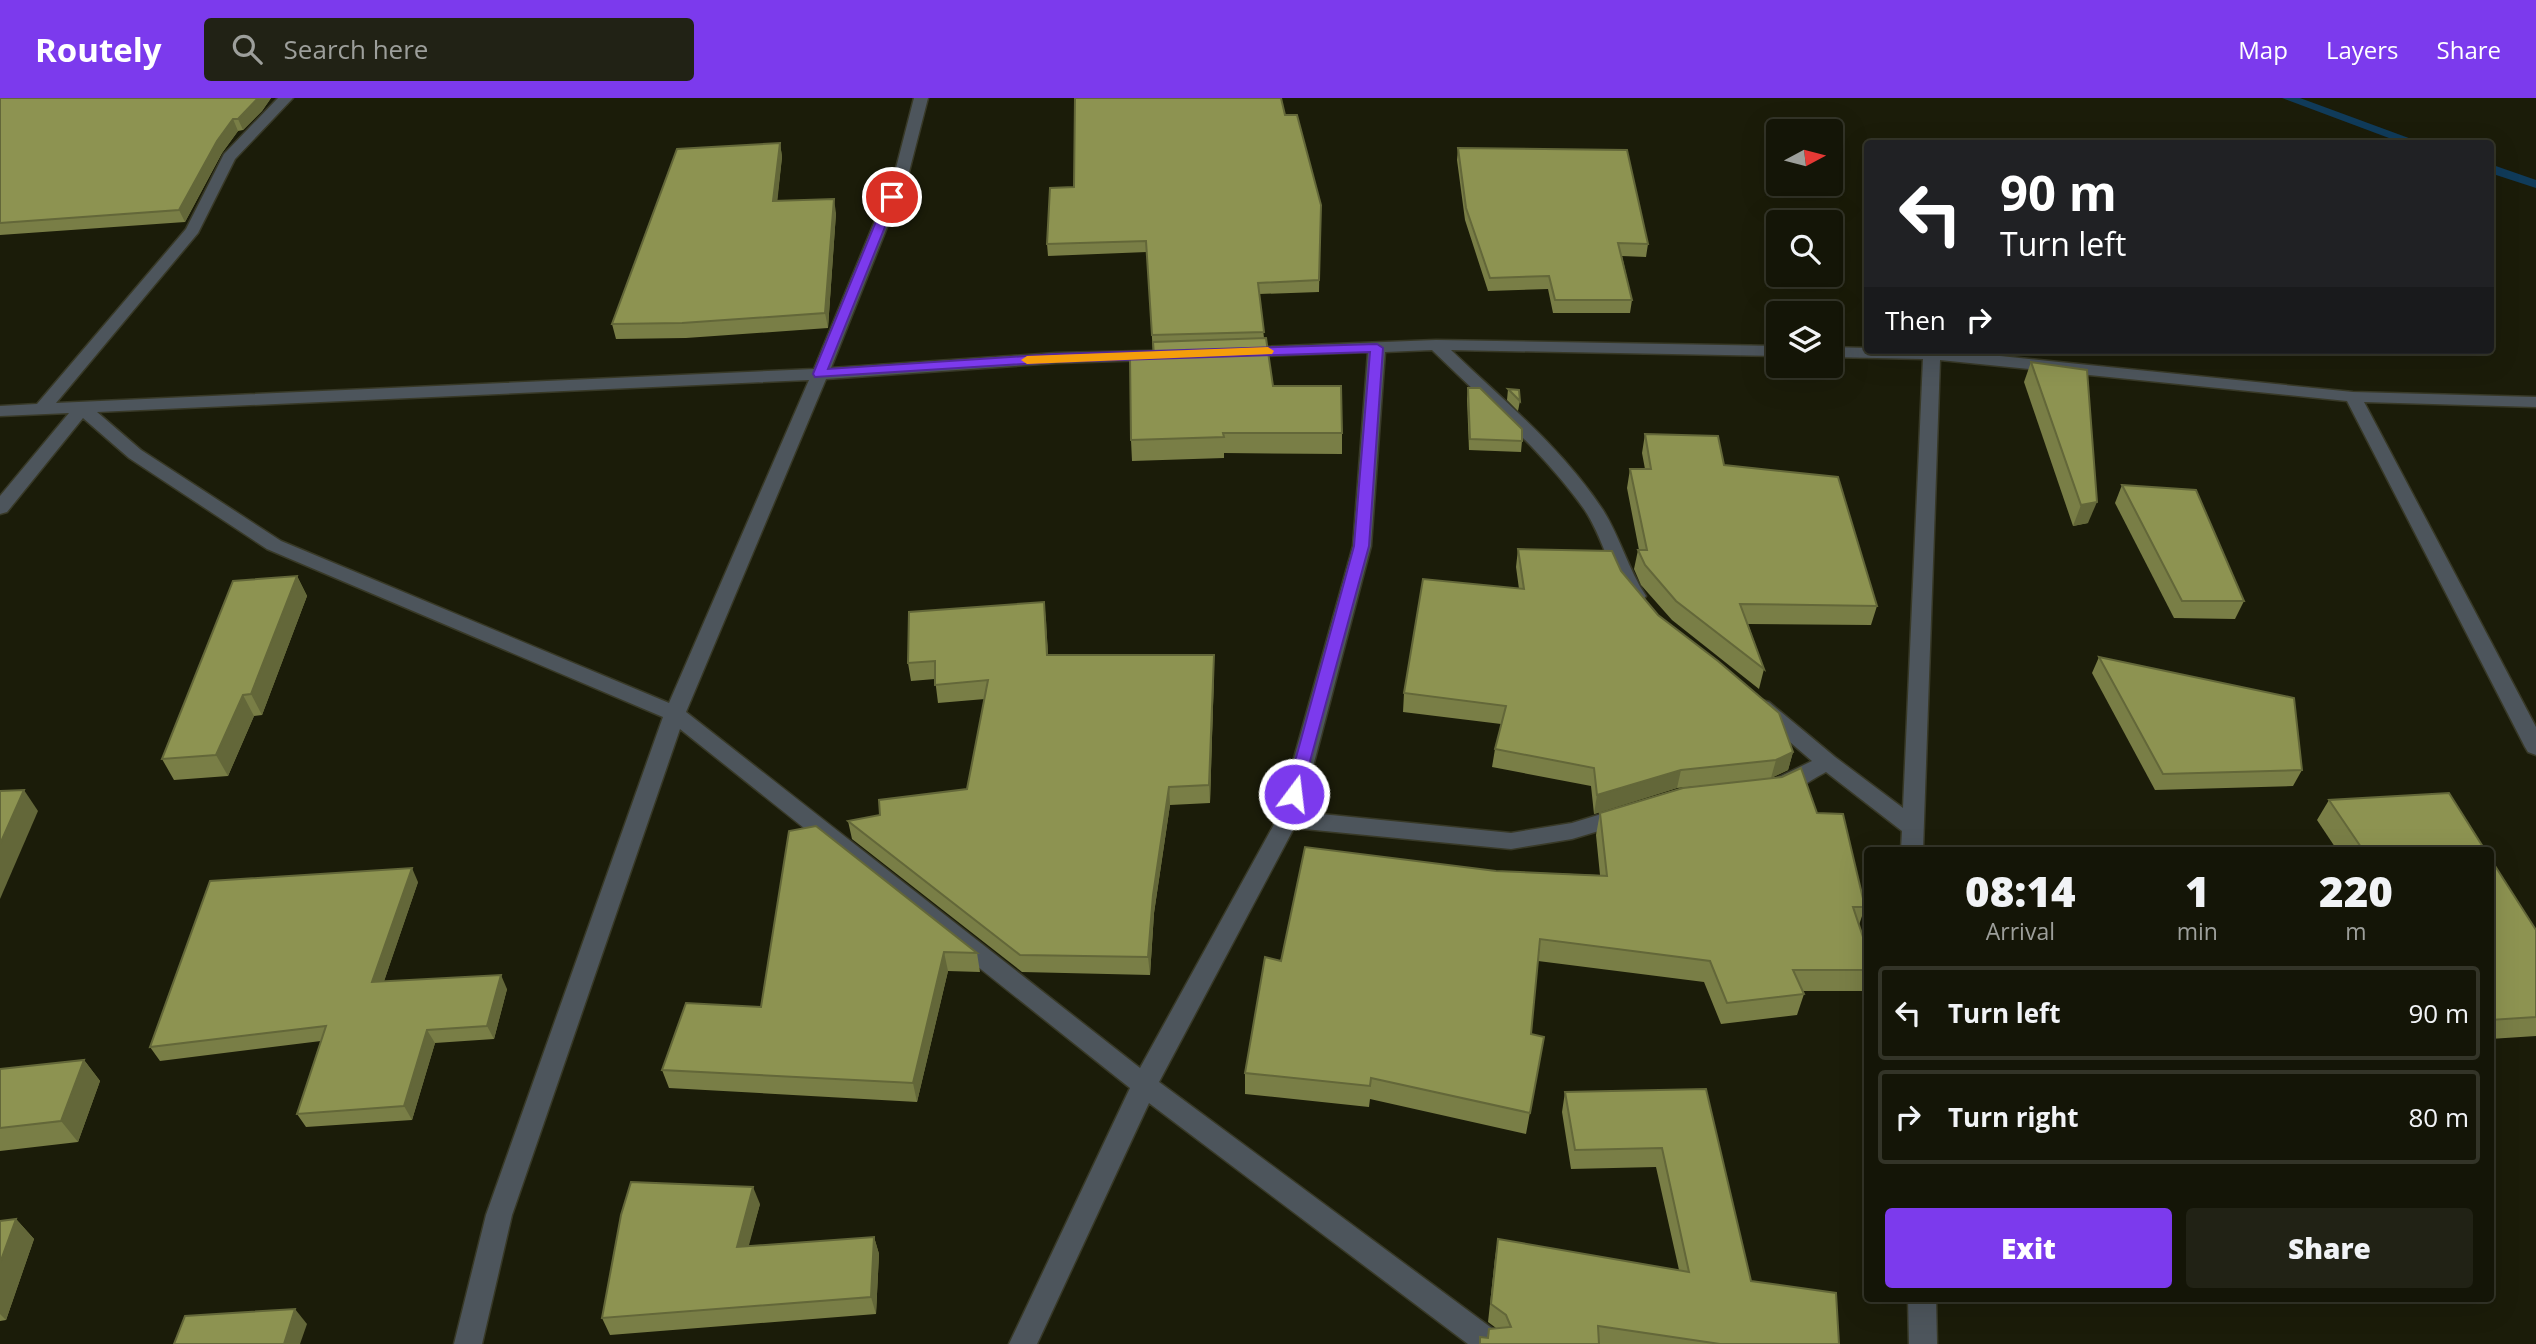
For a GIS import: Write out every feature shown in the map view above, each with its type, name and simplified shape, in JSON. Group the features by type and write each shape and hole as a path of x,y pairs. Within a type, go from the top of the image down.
{"street":[{"path":"41,410 193,230 229,157 286,98"},
{"path":"468,1344 499,1215 675,714 820,374 902,172 920,98"},
{"path":"1436,345 1558,463 1596,512 1630,588 1646,607"},
{"path":"1224,353 1436,345 1766,351"},
{"path":"1024,1344 1144,1085 1287,819 1362,546 1377,348"},
{"path":"1843,352 1864,353"},
{"path":"0,411 820,374 1056,358 1196,354"},
{"path":"1912,847 1932,354 2353,397 2536,402"},
{"path":"2353,397 2536,747"},
{"path":"0,508 82,408"},
{"path":"82,408 135,454 274,545 675,714 1144,1085 1491,1344"},
{"path":"1743,690 1827,762 1911,826"},
{"path":"1752,791 1776,788 1827,762"},
{"path":"1287,819 1511,841 1572,831 1638,811"},
{"path":"1922,1302 1923,1344"}],"building":[{"path":"0,98 258,98 238,119 233,119 217,141 179,210 0,223"},
{"path":"1075,98 1281,98 1285,115 1297,115 1321,205 1319,280 1258,283 1264,332 1152,335 1146,241 1047,244 1050,188 1074,187"},
{"path":"780,143 773,201 834,199 825,313 682,323 612,324 677,149"},
{"path":"1458,148 1627,150 1648,244 1618,243 1632,300 1555,300 1549,276 1490,278 1466,208"},
{"path":"1266,338 1273,386 1341,386 1342,433 1223,433 1224,437 1131,440 1130,357 1154,355 1153,342"},
{"path":"2031,362 2087,370 2097,502 2081,505"},
{"path":"1468,388 1480,388 1522,429 1522,441 1470,439"},
{"path":"1508,389 1519,390 1520,401"},
{"path":"1645,434 1718,436 1724,465 1838,477 1877,606 1740,604 1764,669 1676,601 1645,565 1638,550 1647,550 1630,469 1651,469"},
{"path":"2122,485 2196,490 2244,601 2182,601"},
{"path":"1518,549 1612,551 1621,571 1658,615 1779,713 1793,752 1776,760 1681,770 1597,795 1594,768 1495,749 1506,706 1404,693 1423,579 1524,589"},
{"path":"297,576 251,694 243,695 216,755 162,759 233,581"},
{"path":"1044,602 1047,655 1214,655 1209,785 1169,787 1153,895 1148,957 1020,955 848,821 880,815 879,800 967,789 988,680 935,685 935,661 908,663 909,612"},
{"path":"2099,657 2294,698 2302,770 2163,774"},
{"path":"1801,768 1817,813 1843,814 1864,903 1864,907 1853,907 1864,940 1864,970 1793,970 1804,994 1727,1003 1710,961 1540,939 1531,1034 1544,1037 1530,1113 1371,1078 1370,1086 1245,1073 1265,957 1281,961 1305,847 1496,871 1607,876 1600,813 1683,788 1782,777"},
{"path":"24,790 0,844 0,791"},
{"path":"2449,793 2483,847 2361,847 2329,800"},
{"path":"816,826 977,953 944,952 913,1083 662,1070 686,1003 761,1007 789,831"},
{"path":"2494,864 2536,930 2536,1017 2494,1020"},
{"path":"412,868 372,982 501,975 487,1026 427,1030 404,1106 297,1114 326,1026 150,1047 210,881"},
{"path":"84,1060 61,1121 0,1128 0,1069"},
{"path":"1706,1089 1751,1281 1836,1293 1839,1344 1720,1344 1598,1326 1599,1344 1480,1344 1480,1337 1488,1338 1489,1329 1511,1327 1506,1315 1491,1304 1498,1239 1689,1272 1662,1148 1575,1150 1565,1092"},
{"path":"631,1182 753,1187 737,1247 874,1237 871,1297 602,1318 621,1215"},
{"path":"16,1219 0,1263 0,1221"},
{"path":"295,1309 284,1344 174,1344 185,1316"}],"waterway":[{"path":"2288,98 2408,140"},
{"path":"2494,169 2536,184"}],"slow traffic":[{"path":"1027,360 1268,351"}],"route":[{"path":"892,197 820,374 1056,358 1377,348 1362,546 1294,794"}]}
